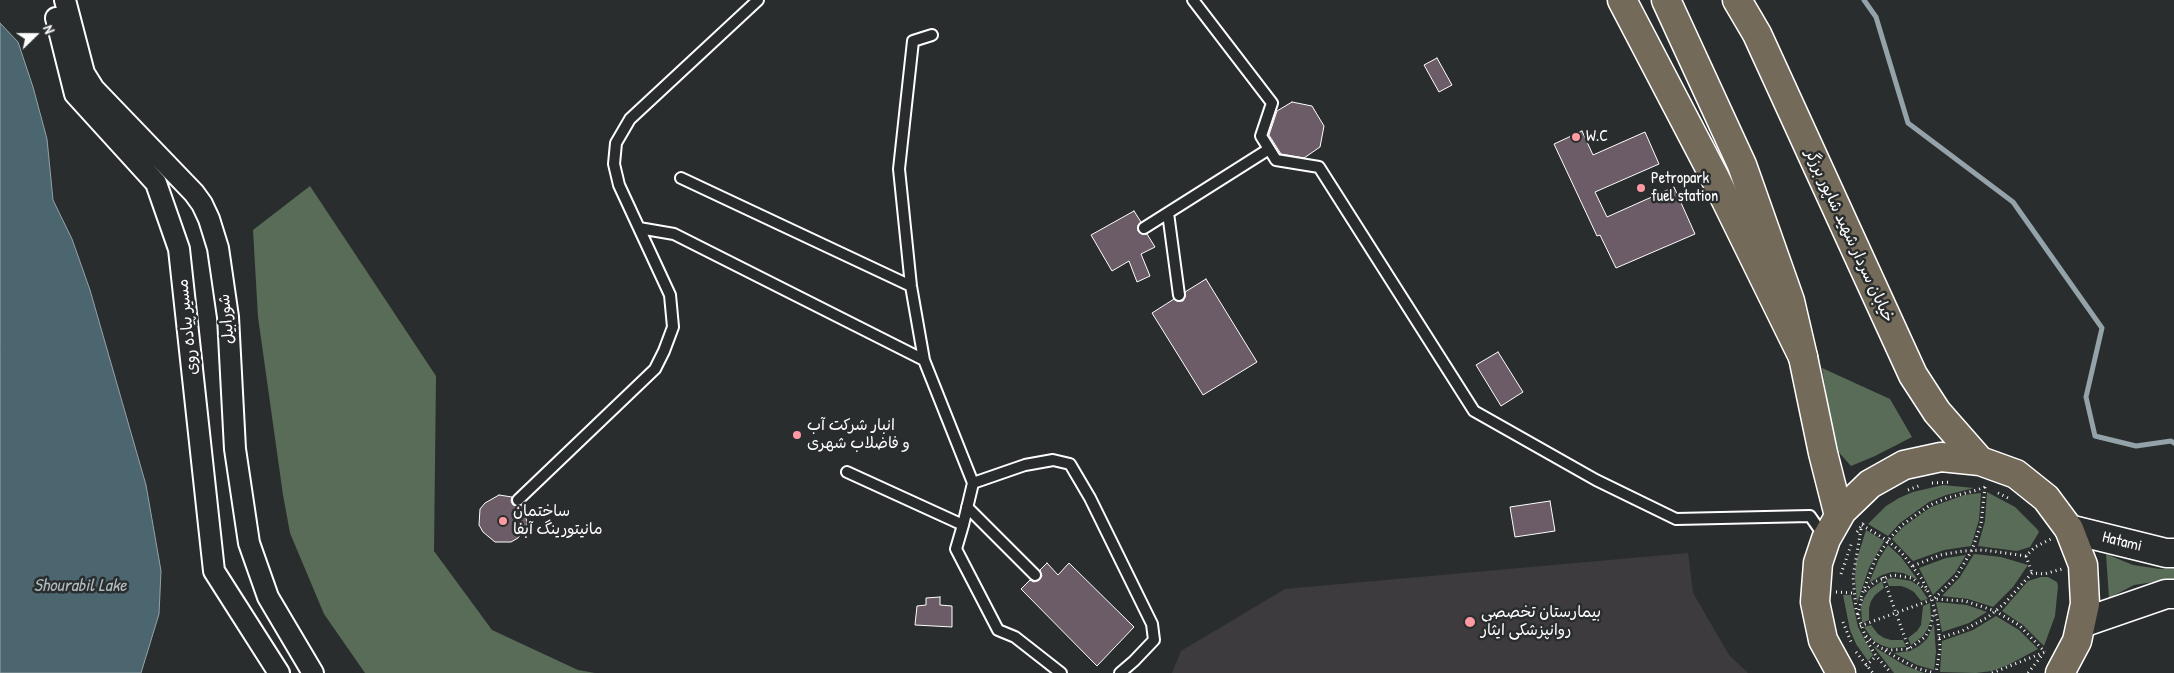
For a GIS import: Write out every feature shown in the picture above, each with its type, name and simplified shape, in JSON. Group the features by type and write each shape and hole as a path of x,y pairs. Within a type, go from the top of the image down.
{"main road":[{"path":"1622,0 1714,176 1802,357"},
{"path":"1666,0 1742,166 1790,301 1823,453 1846,526"},
{"name":"خیابان سردار شهید شاپور برزگر","path":"1737,0 1757,34 1913,375 1981,479"},
{"path":"1857,669 1823,640 1815,602 1818,563 1846,526 1855,496 1870,484 1904,465 1941,457 1981,479 1998,466 2032,485 2059,512 2053,538 2083,565 2085,604 2077,641 2051,659"},
{"name":"Hatami","path":"2053,538 2174,553"},
{"path":"2082,623 2166,594 2174,594"}],"street":[{"name":"مسیر پیاده روی","path":"51,0 75,94 156,183 179,249 214,571 279,673"},
{"name":"شورابیل","path":"65,0 84,72 94,89 194,193 209,219 218,248 228,317 235,449 249,543 268,598 313,673"}],"lane":[{"path":"518,500 655,369 664,351 673,327 670,295 619,186 614,164 616,143 630,119 758,0"},
{"path":"1193,0 1272,103 1261,136 1276,160 1319,167 1474,411 1596,480 1676,519 1810,516 1846,526"},
{"path":"932,35 913,41 899,169 911,286 924,360 973,482 956,549 998,630 1015,637 1061,673"},
{"path":"1144,228 1269,149"},
{"path":"681,178 911,286"},
{"path":"1168,213 1179,296"},
{"path":"639,228 674,234 924,360"},
{"path":"973,482 1025,465 1053,460 1070,464 1090,498 1152,624 1154,640 1120,673"},
{"path":"847,472 963,525"},
{"path":"967,507 1035,575"}],"path":[{"path":"1981,479 1990,489"},
{"path":"1858,618 1861,597 1871,568 1888,540 1902,525 1930,505 1981,479"},
{"path":"1860,626 1933,599 1956,577 1972,550 1981,524 1981,479"},
{"path":"1905,491 1927,484 1959,482"},
{"path":"1997,492 2018,504"},
{"path":"1846,526 1867,520"},
{"path":"1846,526 1888,540 1913,566 1933,599 1939,638 1935,673 1906,663 1880,648 1864,633"},
{"path":"1840,576 1846,553 1846,526"},
{"path":"1846,526 1854,561 1853,593 1860,626 1876,656 1891,673"},
{"path":"2026,556 2034,547 2053,538"},
{"path":"1913,566 1940,555 1972,550 2026,556"},
{"path":"2026,556 2032,573"},
{"path":"2056,562 2061,570 2060,578"},
{"path":"2032,573 2044,574 2061,570"},
{"path":"1939,638 1967,628 1995,612 2032,573"},
{"path":"1861,597 1874,582 1883,577 1902,575 1912,578 1928,592"},
{"path":"1883,577 1909,649"},
{"path":"1839,584 1837,592 1839,600"},
{"path":"1837,592 1853,593"},
{"path":"1933,599 1964,601 1995,612 2018,625 2051,659"},
{"path":"1880,648 1889,650 1909,649 1918,644 1930,629 1934,608"},
{"path":"1842,616 1853,646 1857,669"},
{"path":"2048,647 2051,659"},
{"path":"1857,669 1876,656"},
{"path":"1992,673 2051,659"},
{"path":"2028,673 2051,659"},
{"path":"1857,669 1873,673"}],"shaded area":[{"name":"بیمارستان تخصصی روانپزشکی ایثار","path":"1688,553 1693,593 1729,655 1748,673 1172,673 1181,651 1285,589"}],"green space":[{"path":"310,186 436,376 434,551 492,630 578,670 595,673 365,673 324,614 290,533 258,317 253,230"},
{"path":"1822,368 1890,399 1912,437 1851,466 1835,448"},
{"path":"1943,485 1974,488 1946,495 1929,502 1900,523 1888,536 1868,524 1886,506 1899,498 1913,492"},
{"path":"1987,492 2015,507 2037,529 2039,532 2030,547 2017,551 1978,546 1985,521"},
{"path":"1981,493 1979,520 1971,546 1944,550 1913,561 1892,539 1903,527 1931,507 1964,495"},
{"path":"1866,530 1884,541 1869,568 1857,603 1856,562"},
{"path":"1888,545 1901,557 1918,580 1903,573 1892,572 1882,575 1869,583 1879,559"},
{"path":"1974,554 2001,557 2028,565 2013,587 1993,607 1968,599 1942,596 1960,577"},
{"path":"2106,554 2133,565 2160,569 2174,568 2174,579 2134,585 2109,598"},
{"path":"1966,555 1955,573 1933,595 1919,568 1946,558"},
{"path":"2048,577 2057,582 2058,586 2055,616 2044,646 2023,625 2002,611 2028,581"},
{"path":"1893,578 1911,581 1919,586 1928,599 1921,601 1914,592 1907,588 1889,586 1886,579"},
{"path":"1882,581 1884,588 1871,601 1869,620 1862,623 1861,607 1864,598 1869,590"},
{"path":"1843,595 1851,595 1858,627 1873,655 1868,661 1856,644 1850,630"},
{"path":"1936,602 1967,605 1987,612 1969,623 1942,632"},
{"path":"1930,603 1931,619 1928,628 1923,636 1911,645 1908,638 1921,625 1923,606"},
{"path":"1996,616 2019,630 2038,649 1992,671 1976,673 1940,672 1942,641 1973,630"},
{"path":"1934,624 1936,652 1934,670 1917,665 1894,653 1910,651 1919,646 1927,639"},
{"path":"1871,625 1884,638 1903,640 1906,647 1890,648 1873,640 1864,627"},
{"path":"1873,646 1904,665 1924,673 1894,673"}],"water":[{"name":"Shourabil Lake","path":"0,23 18,42 33,87 47,139 53,200 72,239 90,290 146,485 161,571 159,614 141,673 0,673"}],"building":[{"path":"1437,58 1452,85 1439,92 1424,65"},
{"path":"1292,102 1312,106 1324,126 1320,147 1304,158 1281,154 1269,135 1277,111"},
{"path":"1582,131 1593,155 1645,132 1659,164 1595,192 1607,217 1674,187 1695,234 1616,268 1600,235 1597,236 1554,144"},
{"path":"1134,211 1141,222 1138,225 1138,231 1141,234 1147,234 1155,247 1141,254 1150,276 1137,282 1129,261 1112,271 1091,235"},
{"path":"1206,279 1257,362 1203,395 1152,313 1174,299 1183,301 1185,292"},
{"path":"1498,352 1523,392 1501,406 1476,365"},
{"name":"ساختمان مانیتورینگ آبفا","path":"499,495 512,497 513,505 519,507 523,505 525,509 527,525 518,538 511,542 495,542 483,532 479,525 480,509 485,503"},
{"path":"1550,501 1555,531 1515,537 1510,507"},
{"path":"1047,563 1058,575 1069,563 1134,627 1097,666 1021,589 1030,580 1034,582 1039,580 1042,576 1040,570"},
{"path":"940,597 940,605 952,606 952,627 915,625 917,606 926,605 926,598"}],"waterway":[{"path":"1864,0 1876,17 1908,123 2013,202 2102,328 2086,397 2095,436 2136,446 2171,441 2174,443"}],"place":[{"name":"W.C","path":"1576,137"},
{"name":"Petropark fuel station","path":"1641,188"},
{"name":"انبار شرکت آب و فاضلاب شهری","path":"797,435"},
{"name":"ساختمان مانیتورینگ آبفا","path":"503,521"},
{"name":"بیمارستان تخصصی روانپزشکی ایثار","path":"1470,622"}]}
